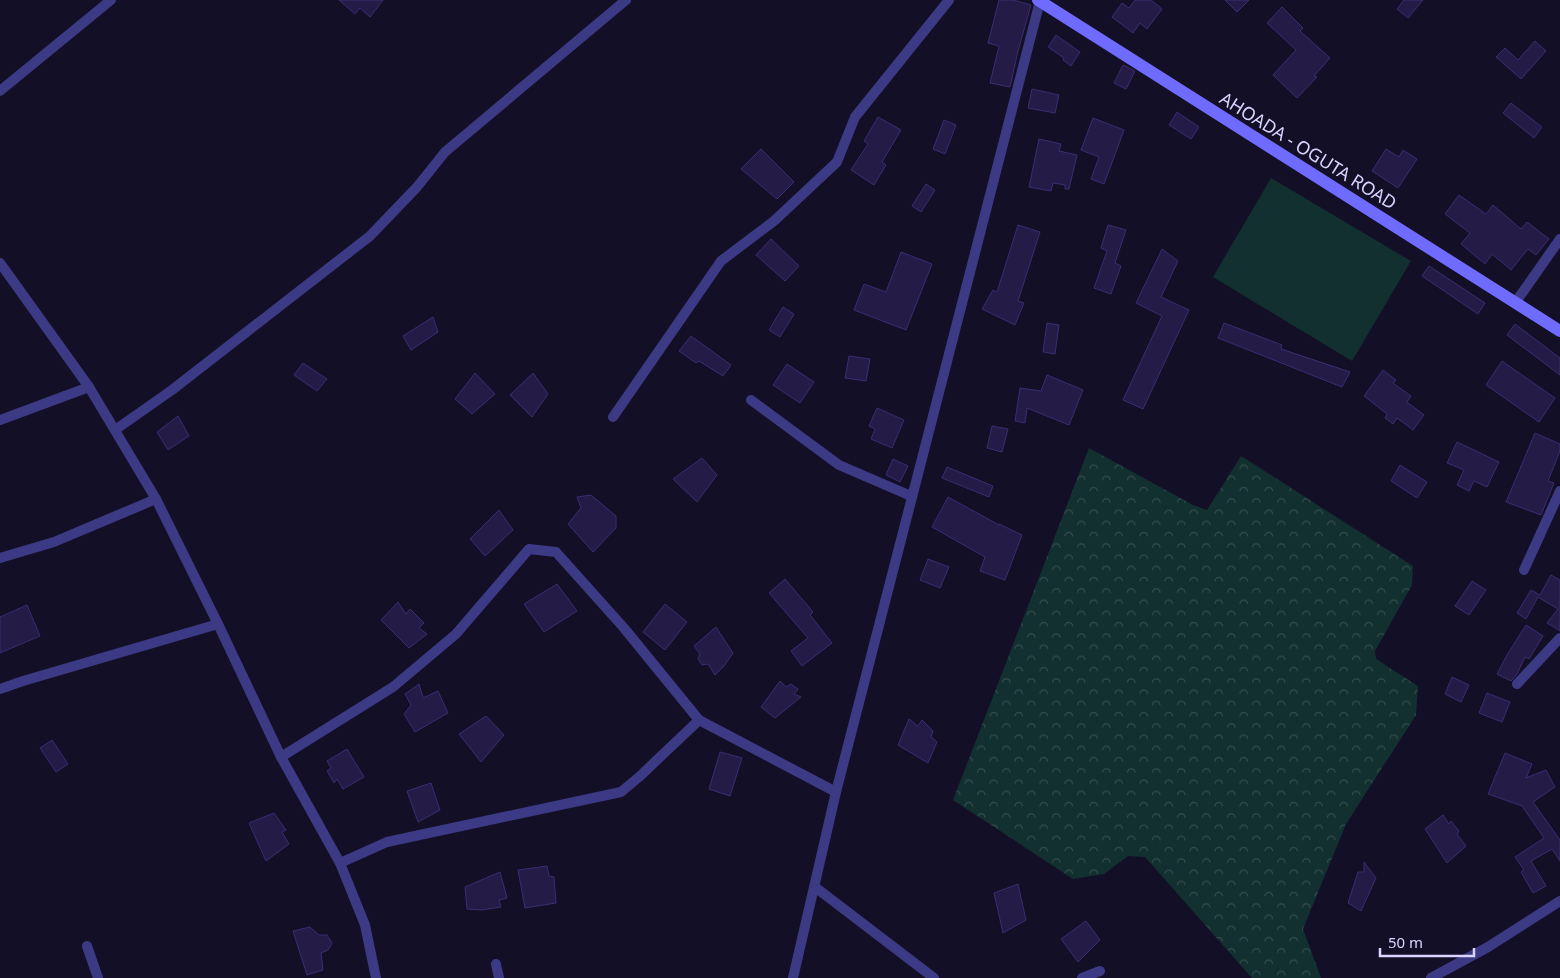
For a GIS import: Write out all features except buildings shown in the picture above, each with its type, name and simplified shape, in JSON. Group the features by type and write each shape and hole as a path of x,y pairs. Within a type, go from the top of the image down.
{"main road":[{"name":"AHOADA - OGUTA ROAD","path":"1039,1 1560,332"}],"street":[{"path":"0,91 111,0"},
{"path":"115,430 172,390 370,236 417,187 445,152 626,0"},
{"path":"613,417 721,261 774,221 837,162 855,117 949,0"},
{"path":"793,978 816,887 836,792 1039,1"},
{"path":"1515,303 1560,239"},
{"path":"0,264 89,387 156,499 218,624 280,757 340,864 365,925 376,978"},
{"path":"0,420 89,387"},
{"path":"751,400 839,466 911,496"},
{"path":"1524,570 1560,491"},
{"path":"0,558 54,542 156,499"},
{"path":"280,757 393,687 456,634 529,549 556,552 624,628 700,720 836,792"},
{"path":"0,689 218,624"},
{"path":"1517,684 1560,638"},
{"path":"340,864 388,842 622,792 700,720"},
{"path":"816,887 934,978"},
{"path":"1431,978 1488,947 1560,901"},
{"path":"87,946 98,978"},
{"path":"496,964 499,978"},
{"path":"1082,978 1100,970"}],"green space":[{"path":"1271,178 1411,261 1352,361 1213,277"},
{"path":"1089,448 1193,505 1207,510 1241,456 1413,566 1412,585 1375,651 1376,659 1418,686 1416,715 1346,824 1303,929 1321,978 1252,978 1145,857 1128,856 1104,874 1073,879 953,800"}]}
